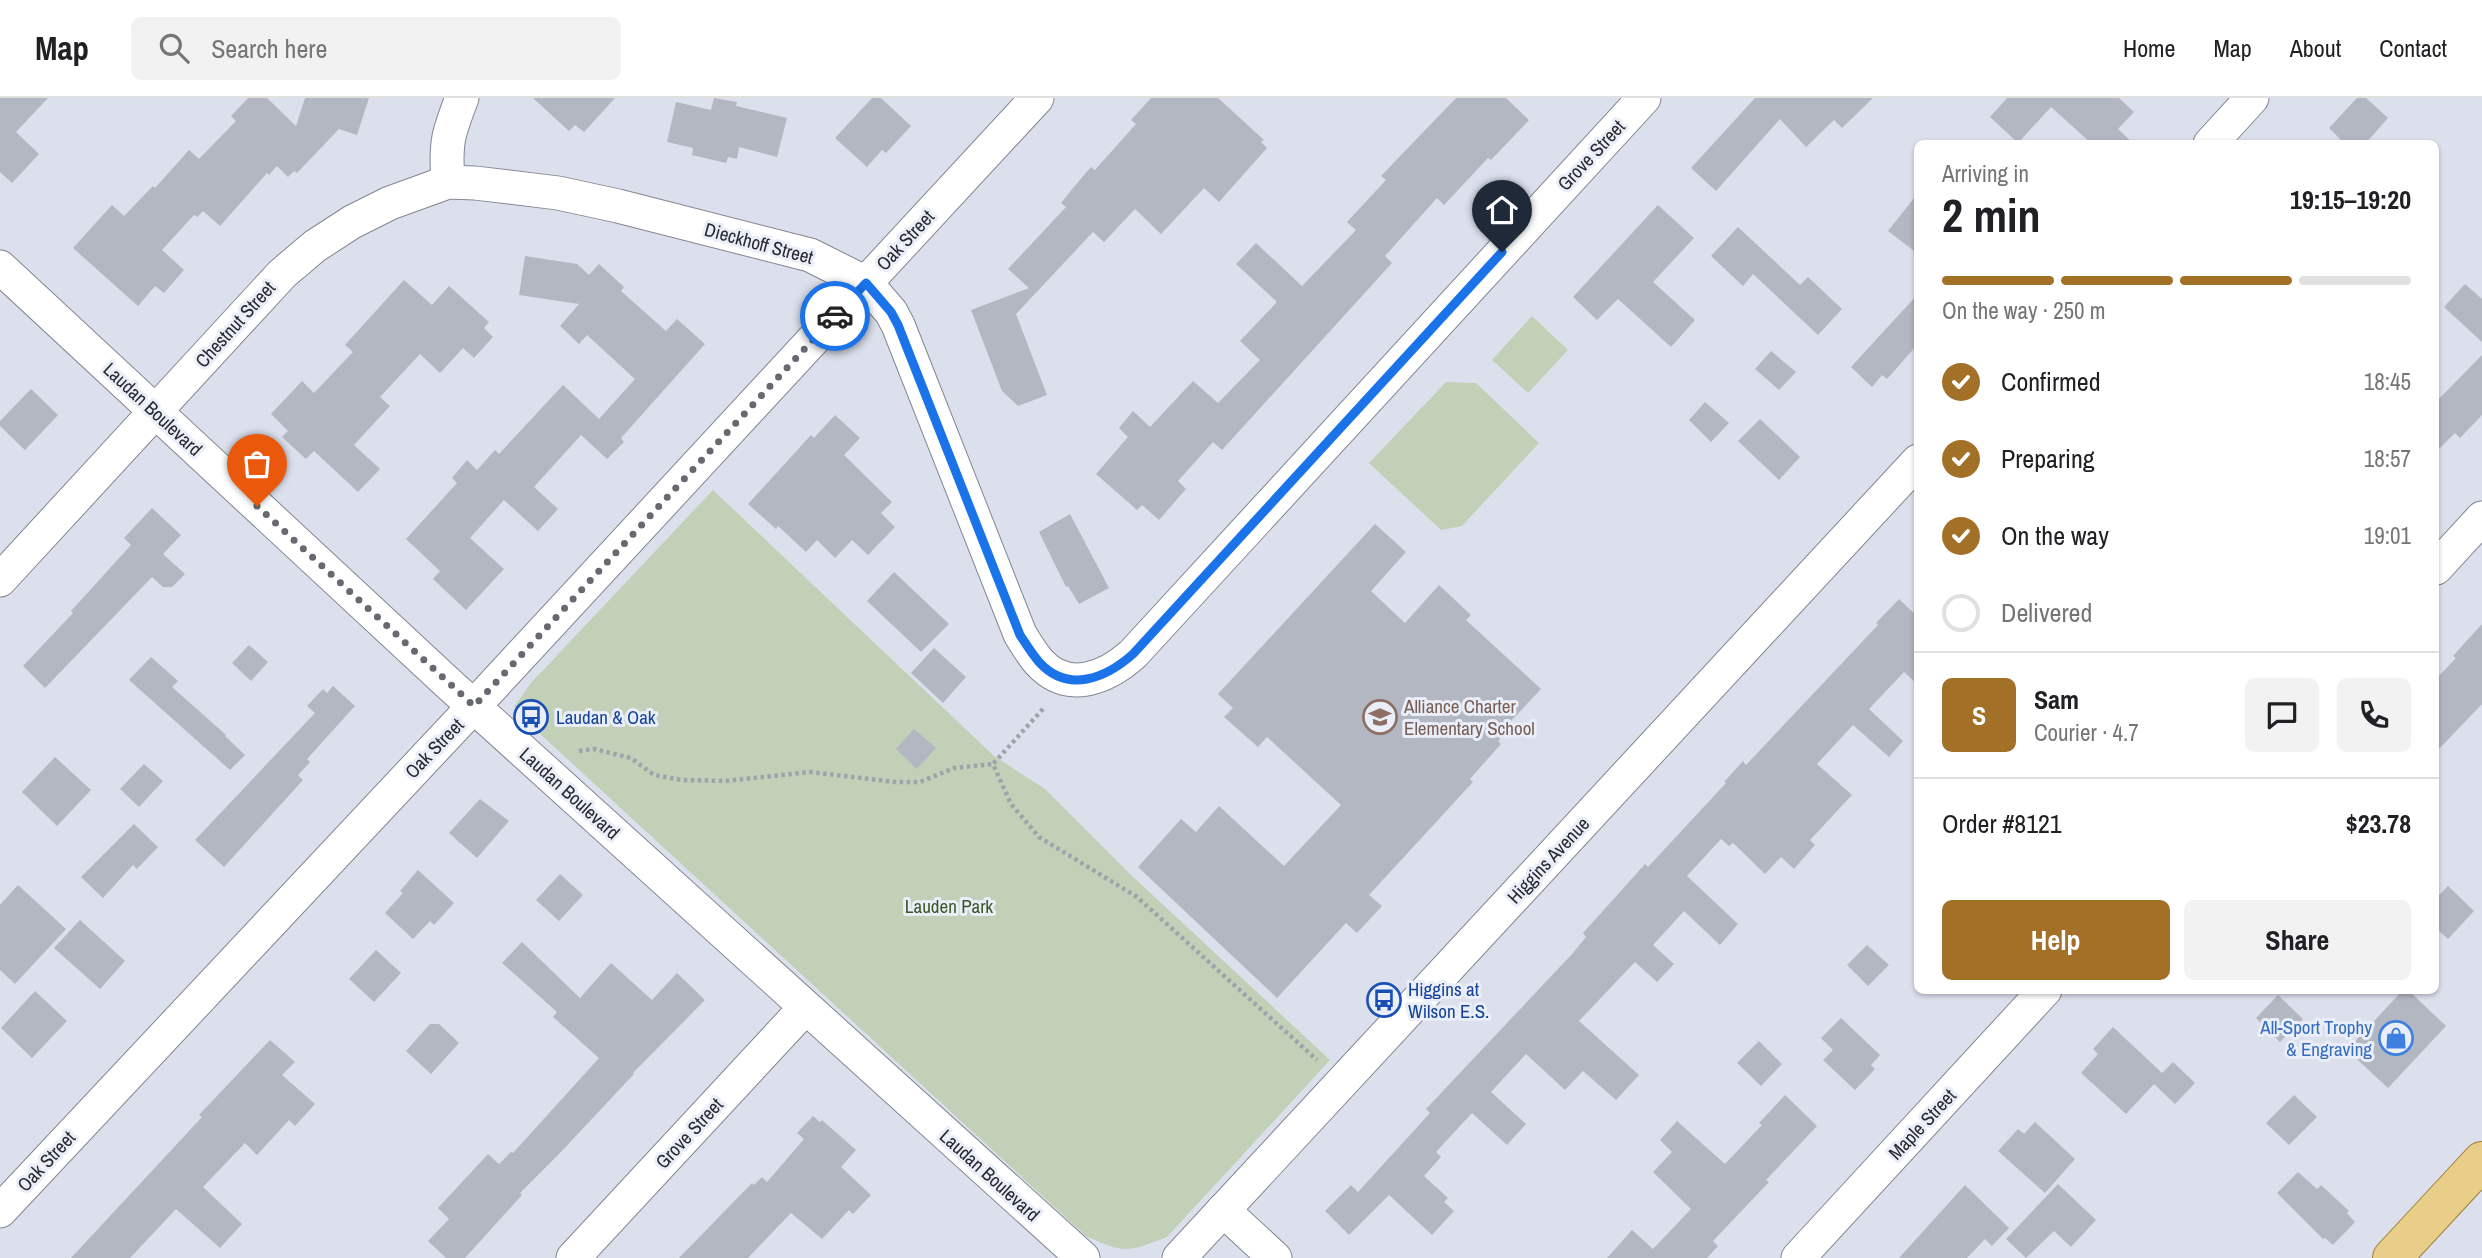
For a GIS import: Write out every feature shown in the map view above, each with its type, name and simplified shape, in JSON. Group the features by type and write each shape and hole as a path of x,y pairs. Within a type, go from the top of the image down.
{"main road":[{"path":"2392,1258 2482,1161"}],"street":[{"path":"449,182 447,137 462,98"},
{"name":"Oak Street","path":"0,1210 474,706 1037,98"},
{"name":"Grove Street","path":"1068,681 1105,675 1133,654 1644,98"},
{"path":"2214,140 2252,98"},
{"name":"Dieckhoff Street","path":"449,182 558,193 618,206 810,255 866,283 891,312 898,325 1020,635 1040,663 1068,681"},
{"name":"Chestnut Street","path":"0,580 282,274 316,246 352,222 390,203 449,182"},
{"name":"Laudan Boulevard","path":"0,267 474,706 1083,1258"},
{"name":"Higgins Avenue","path":"1179,1258 1914,465"},
{"path":"2439,565 2482,518"},
{"name":"Maple Street","path":"1798,1258 2041,994"},
{"name":"Grove Street","path":"573,1258 805,1007"},
{"path":"1223,1210 1275,1258"}],"path":[{"path":"579,751 594,749 631,758 654,775 681,780 725,781 810,772 895,782 920,782 954,768 993,764 1043,709"},
{"path":"993,764 1011,804 1039,837 1137,897 1317,1060"}],"green space":[{"path":"1532,316 1568,350 1528,393 1492,360"},
{"path":"1446,382 1476,383 1539,443 1462,526 1441,530 1369,463"},
{"name":"Lauden Park","path":"713,490 994,756 1045,789 1130,874 1330,1060 1167,1237 1126,1249 1086,1236 526,721 514,707 531,683"}],"building":[{"path":"0,98 48,98 16,132 39,154 12,183 0,172"},
{"path":"248,98 267,98 296,126 305,98 369,98 357,135 339,129 297,173 294,171 288,177 277,166 269,175 267,173 220,226 203,211 197,217 194,215 162,250 184,270 164,293 155,286 138,306 73,248 112,205 124,216 153,186 155,188 189,150 199,159 236,121 231,116"},
{"path":"533,98 615,98 584,132 575,125 569,131"},
{"path":"714,98 737,102 736,106 787,118 777,157 739,147 737,159 728,157 726,163 692,155 693,148 667,142 676,102 711,110"},
{"path":"872,98 881,98 911,126 886,153 882,150 867,167 835,138"},
{"path":"1151,98 1218,98 1264,140 1261,142 1267,148 1219,202 1204,188 1161,234 1135,209 1104,242 1093,232 1016,314 1047,395 1018,406 1002,391 971,310 1029,288 1008,269 1066,207 1061,203 1091,167 1095,170 1136,124 1131,120"},
{"path":"1456,98 1506,98 1529,120 1491,160 1488,158 1444,205 1437,198 1385,256 1392,263 1222,450 1213,442 1178,481 1186,489 1159,520 1142,505 1137,510 1096,474 1128,437 1119,428 1133,411 1150,427 1193,381 1218,403 1260,360 1240,341 1277,302 1236,264 1256,243 1302,286 1356,230 1347,222 1386,180 1381,176"},
{"path":"1755,98 1873,98 1842,128 1834,120 1806,147 1780,119 1716,191 1691,168"},
{"path":"2007,98 2119,98 2134,112 2118,129 2130,140 2088,140 2051,107 2021,140 2015,140 1990,117"},
{"path":"2357,98 2366,98 2388,118 2369,140 2341,140 2329,128"},
{"path":"1914,198 1914,251 1888,231"},
{"path":"1658,205 1694,238 1653,282 1695,320 1671,347 1618,299 1597,320 1573,297"},
{"path":"1738,227 1800,285 1808,277 1842,309 1818,335 1753,274 1743,286 1711,256"},
{"path":"525,256 577,264 589,275 599,264 624,287 621,291 666,331 677,319 705,344 621,438 624,442 607,459 581,435 534,487 558,509 538,531 504,500 470,538 504,569 466,610 433,579 440,571 406,539 457,483 452,478 467,460 477,470 495,450 499,454 563,385 599,419 635,379 587,335 579,344 560,326 579,304 519,295"},
{"path":"404,280 432,305 449,286 489,322 484,328 493,337 474,358 463,348 440,373 420,354 380,397 390,406 354,445 380,469 358,492 314,451 306,459 282,437 288,431 271,414 302,381 314,393 353,352 345,345"},
{"path":"2465,284 2482,299 2482,342 2444,307"},
{"path":"1914,298 1914,349 1887,379 1882,375 1872,387 1851,367"},
{"path":"1771,351 1796,372 1779,390 1755,369"},
{"path":"2482,355 2482,415 2460,438 2455,433 2439,449 2439,399"},
{"path":"31,389 58,415 25,450 0,426 0,421"},
{"path":"1705,402 1729,423 1711,442 1689,420"},
{"path":"835,415 860,438 844,455 892,502 881,513 895,527 868,555 852,540 835,558 817,540 806,552 778,526 776,529 748,504 811,435 814,438"},
{"path":"1760,419 1800,457 1779,480 1738,441"},
{"path":"152,508 181,535 163,554 185,574 172,587 163,587 152,577 45,688 23,666 131,545 124,538"},
{"path":"1070,514 1109,588 1079,604 1068,586 1066,587 1039,532"},
{"path":"1375,524 1406,552 1371,591 1405,623 1439,585 1471,615 1466,620 1541,689 1510,722 1513,725 1498,741 1501,744 1470,779 1473,782 1369,895 1382,906 1357,933 1346,923 1277,998 1138,867 1181,819 1196,832 1219,806 1284,866 1341,805 1267,737 1258,747 1224,717 1233,708 1218,694"},
{"path":"894,572 949,624 921,652 867,601"},
{"path":"1899,599 1914,613 1914,681 1904,672 1869,709 1903,741 1889,757 1853,725 1817,764 1852,795 1810,840 1815,845 1794,869 1781,857 1765,874 1733,843 1729,846 1721,839 1687,876 1738,924 1720,945 1684,911 1653,945 1674,964 1657,982 1635,962 1579,1021 1639,1075 1616,1100 1583,1071 1565,1090 1526,1054 1491,1092 1526,1124 1507,1145 1472,1113 1436,1152 1441,1157 1424,1176 1448,1198 1444,1202 1454,1211 1432,1235 1389,1195 1349,1235 1325,1211 1351,1185 1358,1192 1430,1113 1426,1109 1573,953 1586,937 1583,933 1645,864 1648,867 1743,761 1746,765 1878,625 1876,623"},
{"path":"2482,624 2482,704 2439,749 2439,676 2456,658 2453,656"},
{"path":"249,645 268,662 251,681 232,663"},
{"path":"934,648 966,677 943,703 911,673"},
{"path":"151,657 178,681 172,687 245,755 230,770 129,680"},
{"path":"333,686 355,706 307,759 310,762 298,775 303,780 224,867 195,840 315,713 307,706 323,689 327,693"},
{"path":"914,729 936,748 917,769 896,749"},
{"path":"55,757 91,790 57,826 22,792"},
{"path":"144,764 163,781 139,807 120,789"},
{"path":"480,799 509,821 477,858 449,833"},
{"path":"134,824 158,847 137,869 133,865 103,898 81,877"},
{"path":"418,870 454,903 434,925 430,921 413,939 385,913 403,893 400,891"},
{"path":"560,874 583,895 559,921 536,900"},
{"path":"18,885 66,929 15,984 0,970 0,905"},
{"path":"2448,886 2474,911 2448,939 2439,931 2439,895"},
{"path":"80,920 125,961 100,989 54,948"},
{"path":"522,942 580,998 611,963 652,1000 677,973 705,1000 520,1193 522,1195 465,1258 446,1258 428,1241 449,1219 438,1208 488,1154 499,1164 513,1153 599,1058 553,1017 557,1012 502,963"},
{"path":"1867,945 1889,965 1868,986 1847,965"},
{"path":"376,950 401,973 374,1002 349,979"},
{"path":"35,991 67,1021 32,1058 1,1028"},
{"name":"All-Sport Trophy & Engraving","path":"2399,994 2412,994 2446,1026 2388,1088 2347,1050"},
{"path":"2278,995 2303,1019 2280,1042 2256,1018"},
{"path":"1841,1018 1880,1055 1871,1065 1875,1069 1855,1090 1823,1060 1833,1050 1821,1038"},
{"path":"430,1024 439,1024 459,1043 431,1074 406,1051"},
{"path":"2113,1027 2162,1073 2173,1062 2195,1083 2175,1104 2154,1084 2126,1114 2081,1073 2098,1054 2093,1049"},
{"path":"270,1040 295,1062 282,1075 315,1104 295,1126 289,1120 257,1155 245,1143 203,1187 242,1224 220,1248 176,1209 130,1258 71,1258 202,1117 199,1115"},
{"path":"1759,1041 1782,1064 1761,1086 1737,1063"},
{"path":"1785,1095 1817,1126 1713,1241 1718,1246 1707,1258 1607,1258 1632,1230 1653,1249 1691,1209 1653,1172 1672,1152 1660,1140 1677,1121 1725,1164 1762,1125 1759,1123"},
{"path":"2294,1095 2317,1117 2289,1145 2266,1123"},
{"path":"813,1116 820,1122 822,1120 856,1150 841,1167 871,1195 853,1214 849,1210 822,1239 791,1213 748,1258 679,1258 752,1183 754,1185 762,1177 767,1182 804,1139 797,1133"},
{"path":"2035,1122 2075,1159 2045,1193 1998,1151 2018,1129 2024,1134"},
{"path":"2298,1172 2317,1189 2321,1185 2349,1211 2347,1213 2355,1222 2333,1245 2323,1239 2277,1193"},
{"path":"2058,1184 2096,1220 2071,1247 2054,1231 2026,1258 2006,1239"},
{"path":"1965,1185 2009,1228 1992,1246 1985,1239 1967,1258 1899,1258"}],"way so far":[{"path":"257,506 474,706 835,316"}],"place":[{"name":"Laudan & Oak","path":"531,717"},
{"name":"Alliance Charter Elementary School","path":"1380,717"},
{"name":"Higgins at Wilson E.S.","path":"1384,1000"},
{"name":"All-Sport Trophy & Engraving","path":"2396,1038"}],"route":[{"path":"835,316 866,283 891,312 1020,635 1040,663 1051,672 1068,681 1087,680 1105,675 1133,654 1502,252"}]}
